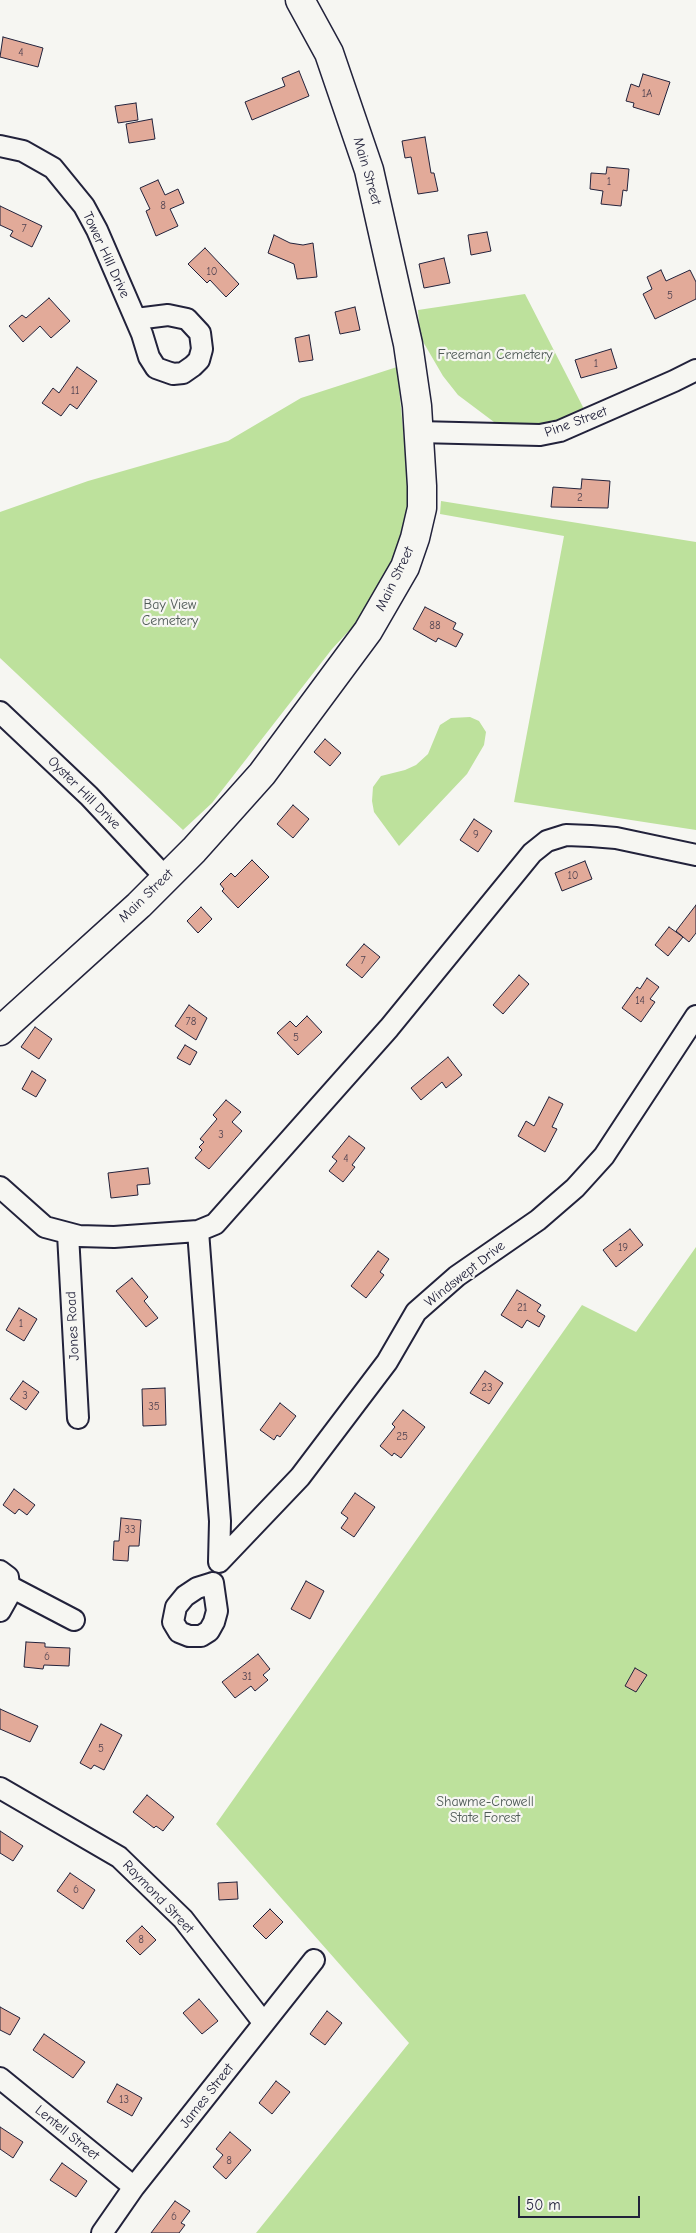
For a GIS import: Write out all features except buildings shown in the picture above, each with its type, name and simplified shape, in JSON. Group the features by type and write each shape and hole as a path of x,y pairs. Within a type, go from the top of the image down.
{"main road":[{"name":"Main Street","path":"0,1031 139,905 194,850 262,774 368,631 405,567 415,538 422,508 422,486 417,406 408,344 368,170 330,53 300,0"}],"street":[{"name":"Tower Hill Drive","path":"0,146 23,151 36,158 53,168 67,183 98,230 136,319"},
{"name":"Pine Street","path":"418,432 540,435 554,432 582,423 696,370"},
{"name":"Oyster Hill Drive","path":"0,712 89,796 165,878"},
{"path":"0,1187 45,1227 68,1234 114,1237 198,1231 215,1224 389,1028 532,852 547,841 566,835 616,838 696,855"},
{"name":"Windswept Drive","path":"219,1562 300,1477 387,1362 416,1312 457,1276 538,1220 575,1188 604,1156 696,1016"},
{"name":"Windswept Drive","path":"198,1231 220,1521 219,1562 213,1583"},
{"name":"Jones Road","path":"68,1234 78,1418"},
{"path":"0,1611 9,1596 4,1579"},
{"path":"4,1579 74,1620"},
{"name":"Raymond Street","path":"0,1788 119,1857 183,1920 263,2022"},
{"name":"James Street","path":"102,2233 134,2188 227,2072 263,2022 314,1960"},
{"name":"Lentell Street","path":"0,2078 134,2188"}],"green space":[{"name":"Freeman Cemetery","path":"525,294 584,409 549,423 525,427 494,422 458,395 443,376 422,340 418,310"},
{"name":"Bay View Cemetery","path":"397,367 409,491 403,541 381,590 358,621 332,649 212,803 183,830 0,658 0,512 88,481 228,441 301,398"},
{"path":"441,501 696,542 696,830 514,802 564,536 440,514"},
{"path":"470,717 479,721 486,732 484,745 467,774 399,846 374,812 372,801 373,787 381,776 416,765 428,754 440,725 451,718"},
{"name":"Shawme-Crowell State Forest","path":"696,1247 696,2233 256,2233 409,2043 216,1824 582,1305 636,1332"}]}
